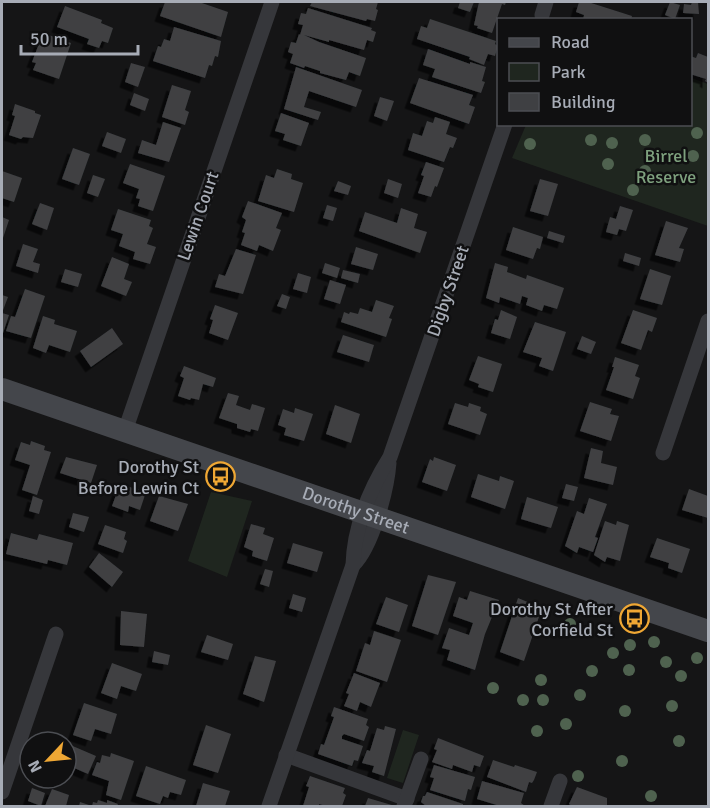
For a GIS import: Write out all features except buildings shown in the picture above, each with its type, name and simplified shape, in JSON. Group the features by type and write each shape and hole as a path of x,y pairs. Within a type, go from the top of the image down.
{"main road":[{"name":"Dorothy Street","path":"2,389 708,631"}],"street":[{"name":"Lewin Court","path":"124,431 272,2"},
{"name":"Digby Street","path":"269,807 353,566 362,556 370,516 388,476 390,457 504,126"},
{"path":"663,453 708,321"},
{"path":"2,792 56,634"},
{"path":"286,755 405,803 421,759"},
{"path":"551,807 560,781"}],"green space":[{"name":"Birrel Reserve","path":"692,78 708,84 708,226 512,158 526,126 692,126"},
{"path":"211,492 252,501 227,577 188,561"},
{"path":"403,730 419,735 403,783 387,778"}],"place":[{"name":"Dorothy St Before Lewin Ct","path":"220,477"},
{"name":"Dorothy St After Corfield St","path":"634,619"}]}
